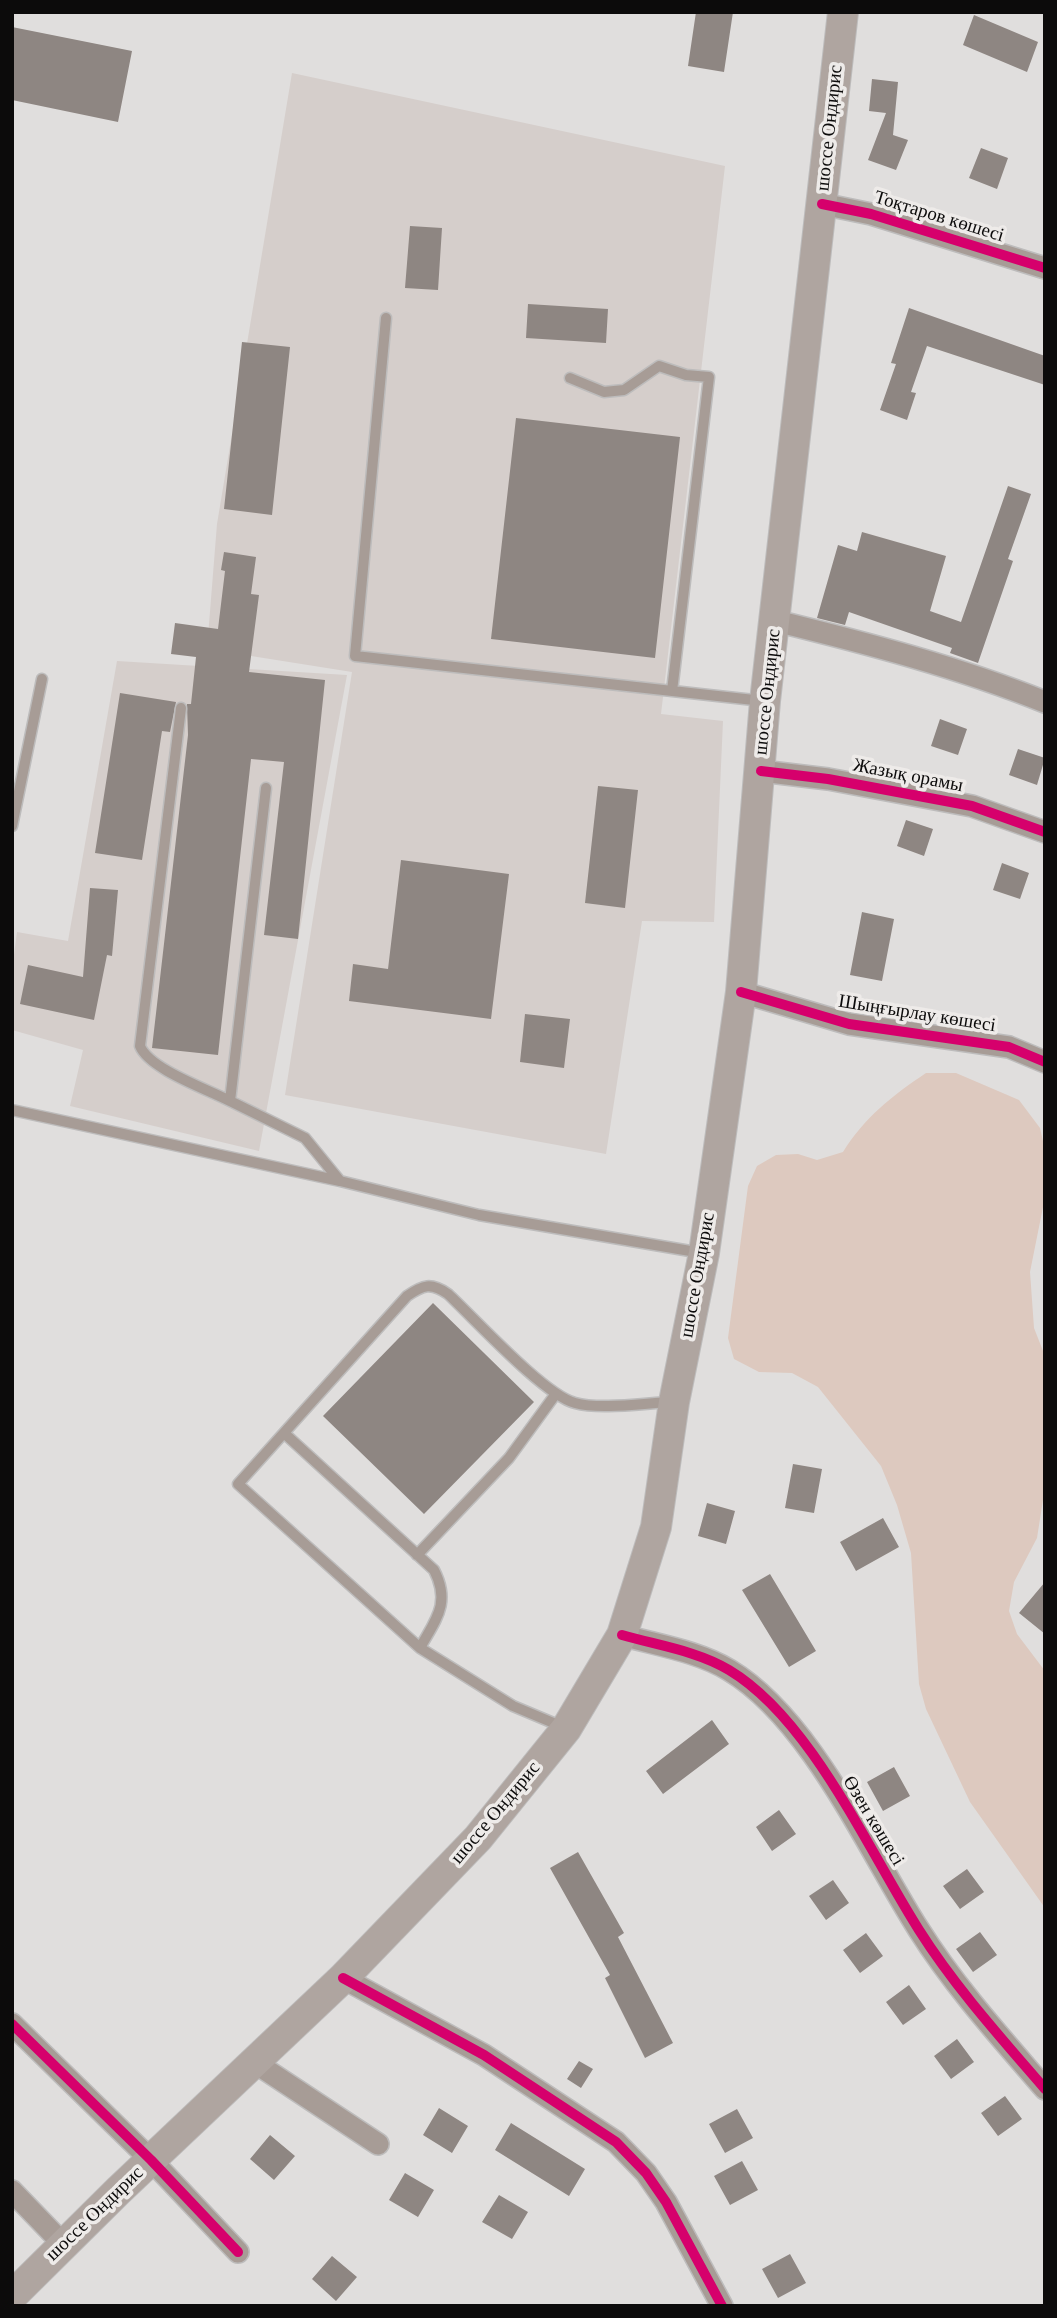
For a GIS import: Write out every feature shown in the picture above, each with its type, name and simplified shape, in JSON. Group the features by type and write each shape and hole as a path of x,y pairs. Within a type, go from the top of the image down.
{"main road":[{"name":"шоссе Ондирис","path":"12,2296 343,1978 478,1838 566,1728 622,1635 656,1527 674,1402 705,1254 741,992 765,701 843,12"}],"street":[{"name":"Тоқтаров көшесі","path":"822,204 871,214 1045,268"},
{"path":"776,621 855,640 998,683 1045,702"},
{"name":"Жазық орамы","path":"761,771 828,779 972,806 1045,832"},
{"name":"Шыңғырлау көшесі","path":"741,992 849,1024 1009,1047 1045,1062"},
{"name":"Өзен көшесі","path":"622,1635 727,1669 758,1692 779,1713 814,1758 921,1933 1045,2089"},
{"path":"343,1978 484,2055 617,2142 646,2173 666,2202 722,2306"},
{"path":"12,2024 151,2160 238,2252"},
{"path":"254,2062 377,2144"},
{"path":"12,2191 64,2245"}],"lane":[{"path":"386,318 355,656 765,701"},
{"path":"570,378 604,392 624,390 659,366 686,375 709,377 672,691"},
{"path":"12,825 42,679"},
{"path":"181,708 140,1046 148,1058 160,1066 305,1138 340,1181"},
{"path":"230,1101 266,788"},
{"path":"12,1110 479,1214 705,1254"},
{"path":"566,1728 513,1706 420,1648 238,1484 407,1296 423,1285 436,1286 448,1294 555,1395 583,1405 674,1402"},
{"path":"417,1555 509,1458 555,1395"},
{"path":"284,1433 434,1570 442,1585 443,1605 420,1648"}],"shaded area":[{"path":"292,73 725,166 661,714 723,721 714,922 642,921 606,1154 285,1095 352,672 207,649 217,524"},
{"path":"117,661 347,675 259,1151 70,1106 83,1050 12,1030 12,970 17,932 68,941"},
{"path":"926,1073 956,1073 1019,1100 1040,1128 1045,1150 1045,1197 1030,1272 1034,1328 1045,1356 1045,1487 1037,1538 1014,1582 1009,1611 1017,1634 1045,1671 1045,1908 970,1802 926,1709 919,1684 911,1553 897,1505 881,1466 818,1387 792,1373 759,1372 734,1359 728,1338 748,1186 757,1166 776,1155 798,1154 817,1160 843,1152 860,1128 880,1108"}],"building":[{"path":"696,12 733,12 724,72 688,66"},
{"path":"974,15 1038,42 1027,72 963,45"},
{"path":"12,27 132,51 118,122 12,100"},
{"path":"872,79 898,82 893,135 908,140 896,170 868,160 886,113 869,111"},
{"path":"981,148 1008,158 997,189 969,178"},
{"path":"410,226 442,228 438,290 405,288"},
{"path":"528,304 608,309 606,343 526,338"},
{"path":"909,308 1045,356 1045,385 927,346 911,392 916,393 907,420 880,410 896,364 891,363"},
{"path":"242,342 290,347 272,515 224,509"},
{"path":"516,418 680,437 655,658 491,639"},
{"path":"1008,486 1031,494 1008,559 1013,561 978,663 950,653 952,648 849,612 845,625 817,618 838,545 857,551 862,532 946,556 930,611 961,622"},
{"path":"224,552 256,557 251,594 259,595 249,672 325,680 298,939 264,935 284,762 251,759 218,1055 152,1048 188,735 187,704 191,704 196,657 171,654 175,623 218,629 225,571 221,570"},
{"path":"120,693 176,702 170,732 162,731 142,860 95,853"},
{"path":"940,719 967,729 958,755 931,746"},
{"path":"1018,749 1045,758 1037,785 1009,775"},
{"path":"598,786 638,790 625,908 585,903"},
{"path":"906,820 933,829 924,856 897,846"},
{"path":"401,860 509,874 491,1019 349,1001 353,964 388,969"},
{"path":"1002,863 1029,873 1020,899 993,890"},
{"path":"90,888 118,890 112,956 107,955 94,1020 20,1004 28,965 83,977"},
{"path":"862,912 894,919 882,981 850,975"},
{"path":"525,1014 570,1019 564,1068 520,1062"},
{"path":"433,1303 534,1402 424,1514 323,1416"},
{"path":"793,1464 822,1469 814,1513 785,1508"},
{"path":"707,1503 735,1511 726,1544 698,1536"},
{"path":"883,1518 899,1547 856,1571 840,1542"},
{"path":"770,1574 816,1651 789,1667 742,1590"},
{"path":"1045,1582 1045,1634 1019,1613"},
{"path":"712,1720 729,1744 663,1794 646,1771"},
{"path":"894,1767 910,1796 883,1811 867,1782"},
{"path":"779,1810 796,1834 772,1851 756,1827"},
{"path":"578,1852 624,1933 618,1937 673,2043 645,2058 605,1978 610,1975 550,1868"},
{"path":"967,1869 984,1892 960,1909 943,1886"},
{"path":"833,1880 849,1903 826,1920 809,1896"},
{"path":"980,1932 997,1955 973,1972 956,1949"},
{"path":"866,1933 883,1956 860,1973 843,1950"},
{"path":"909,1985 926,2009 903,2025 886,2002"},
{"path":"957,2039 974,2062 951,2079 934,2056"},
{"path":"579,2061 593,2069 581,2088 567,2079"},
{"path":"1005,2096 1022,2119 998,2136 981,2113"},
{"path":"439,2108 468,2126 452,2153 423,2135"},
{"path":"737,2109 753,2138 725,2153 709,2124"},
{"path":"511,2123 585,2169 569,2196 495,2150"},
{"path":"270,2135 295,2156 274,2180 250,2159"},
{"path":"742,2161 758,2190 730,2205 714,2176"},
{"path":"405,2173 434,2190 418,2217 389,2200"},
{"path":"499,2195 528,2212 512,2239 482,2222"},
{"path":"790,2254 806,2283 778,2298 762,2269"},
{"path":"332,2256 357,2277 336,2301 312,2279"}],"cycle path":[{"path":"822,204 871,214 1045,268"},
{"path":"761,771 828,779 972,806 1045,832"},
{"path":"741,992 849,1024 1009,1047 1045,1062"},
{"path":"622,1635 717,1663 759,1692 786,1720 836,1788 933,1951 979,2012 1045,2089"},
{"path":"343,1978 484,2055 616,2142 646,2173 666,2202 722,2306"},
{"path":"12,2024 151,2160 238,2252"}]}
